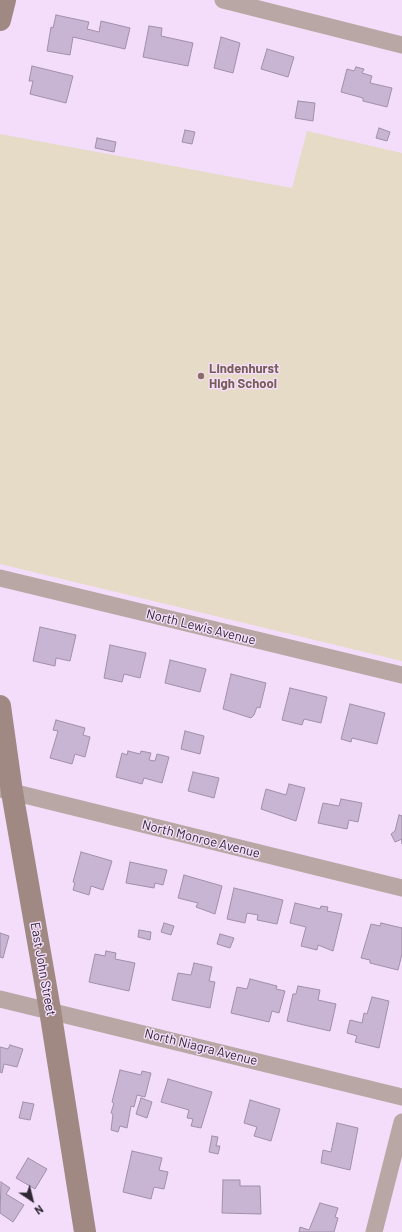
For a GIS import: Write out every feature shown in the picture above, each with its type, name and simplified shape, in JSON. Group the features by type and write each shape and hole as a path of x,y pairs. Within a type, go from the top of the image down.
{"street":[{"path":"0,20 5,0"},
{"path":"223,0 402,45"},
{"name":"North Lewis Avenue","path":"0,578 402,676"},
{"name":"East John Street","path":"0,706 6,791 50,1010 85,1232"},
{"name":"North Monroe Avenue","path":"6,791 402,888"},
{"name":"North Niagra Avenue","path":"0,999 402,1097"},
{"path":"374,1232 402,1122"}],"shaded area":[{"name":"Lindenhurst High School","path":"307,131 402,153 402,661 0,564 0,134 292,188"}],"building":[{"path":"56,15 89,22 87,29 99,32 101,21 130,28 125,49 73,37 70,55 47,51 51,27 53,28"},
{"path":"149,26 162,28 161,36 193,43 188,66 143,57"},
{"path":"221,37 240,43 233,73 214,68"},
{"path":"267,49 294,57 288,77 261,69"},
{"path":"32,66 73,76 66,103 30,94 33,81 29,81"},
{"path":"356,67 364,69 362,73 372,76 370,83 392,88 387,107 363,101 363,98 341,92 347,69 354,71"},
{"path":"298,101 315,103 313,121 295,118"},
{"path":"379,128 390,132 387,141 376,138"},
{"path":"185,130 195,132 192,144 182,142"},
{"path":"97,138 116,142 114,152 95,148"},
{"path":"40,627 76,635 70,661 56,658 55,666 33,661"},
{"path":"110,645 146,653 140,678 124,674 122,682 104,678"},
{"path":"170,660 206,669 200,692 165,683"},
{"path":"231,674 266,683 260,708 257,707 251,718 223,709"},
{"path":"290,688 327,697 321,723 304,719 302,725 282,720"},
{"path":"350,704 385,713 377,744 352,738 351,742 341,739"},
{"path":"56,720 85,728 83,735 90,737 85,757 75,754 72,764 50,758 58,731 53,730"},
{"path":"185,731 204,736 200,754 181,749"},
{"path":"128,751 140,754 141,751 151,753 149,760 155,761 157,754 169,757 162,783 144,778 142,784 116,777 122,753 127,755"},
{"path":"193,772 219,778 214,798 188,791"},
{"path":"289,784 305,788 296,821 261,809 266,789 286,795"},
{"path":"341,799 362,803 358,822 349,820 347,829 318,823 323,803 339,806"},
{"path":"399,815 402,816 402,839 395,842 391,834 395,831"},
{"path":"81,852 112,861 103,890 91,886 89,895 73,890 75,883 73,882"},
{"path":"130,862 167,870 163,885 155,883 154,888 126,883"},
{"path":"184,875 222,886 215,914 196,907 198,903 178,898"},
{"path":"234,888 283,900 277,924 257,920 258,915 247,913 245,923 227,919"},
{"path":"295,903 320,909 321,906 328,907 327,911 342,914 333,951 318,945 317,950 301,946 306,927 290,923"},
{"path":"164,923 174,926 171,935 161,932"},
{"path":"381,923 402,928 402,954 398,970 370,963 370,960 361,958 371,924 380,926"},
{"path":"139,930 151,932 150,940 138,937"},
{"path":"0,933 9,936 3,958 0,957"},
{"path":"220,934 234,938 230,948 217,944"},
{"path":"106,951 116,953 115,959 135,963 129,991 89,982 95,954 105,956"},
{"path":"194,963 212,967 209,981 215,982 210,1008 172,1000 178,973 191,975"},
{"path":"250,979 277,986 276,989 285,991 279,1013 272,1011 269,1022 231,1013 237,987 247,989"},
{"path":"298,986 320,990 318,1000 336,1004 330,1031 287,1021 293,994 296,994"},
{"path":"372,997 389,1001 379,1048 355,1042 357,1036 347,1033 350,1020 362,1023 364,1013 367,1014"},
{"path":"10,1045 23,1049 17,1067 4,1064 2,1073 0,1072 0,1047 8,1049"},
{"path":"120,1070 141,1075 142,1071 151,1073 145,1097 137,1095 134,1107 131,1106 127,1128 120,1126 118,1132 111,1130 113,1114 111,1113 114,1103 112,1102"},
{"path":"168,1079 212,1092 201,1128 191,1126 193,1119 187,1118 189,1110 161,1102"},
{"path":"141,1098 152,1102 147,1118 136,1114"},
{"path":"250,1100 280,1109 271,1141 254,1136 257,1127 244,1123"},
{"path":"23,1102 34,1104 30,1120 19,1118"},
{"path":"337,1123 358,1128 350,1170 321,1163 323,1150 331,1152"},
{"path":"212,1136 218,1137 216,1146 220,1146 218,1154 209,1152"},
{"path":"132,1151 162,1158 159,1170 168,1172 164,1189 154,1187 151,1199 123,1192"},
{"path":"28,1158 47,1169 35,1189 16,1178"},
{"path":"223,1180 240,1180 240,1186 260,1186 261,1214 222,1213"},
{"path":"1,1182 10,1188 6,1194 24,1205 13,1222 0,1213"},
{"path":"320,1203 338,1208 335,1217 338,1218 334,1232 299,1232 300,1227 309,1230"}],"place":[{"name":"Lindenhurst High School","path":"201,376"}]}
